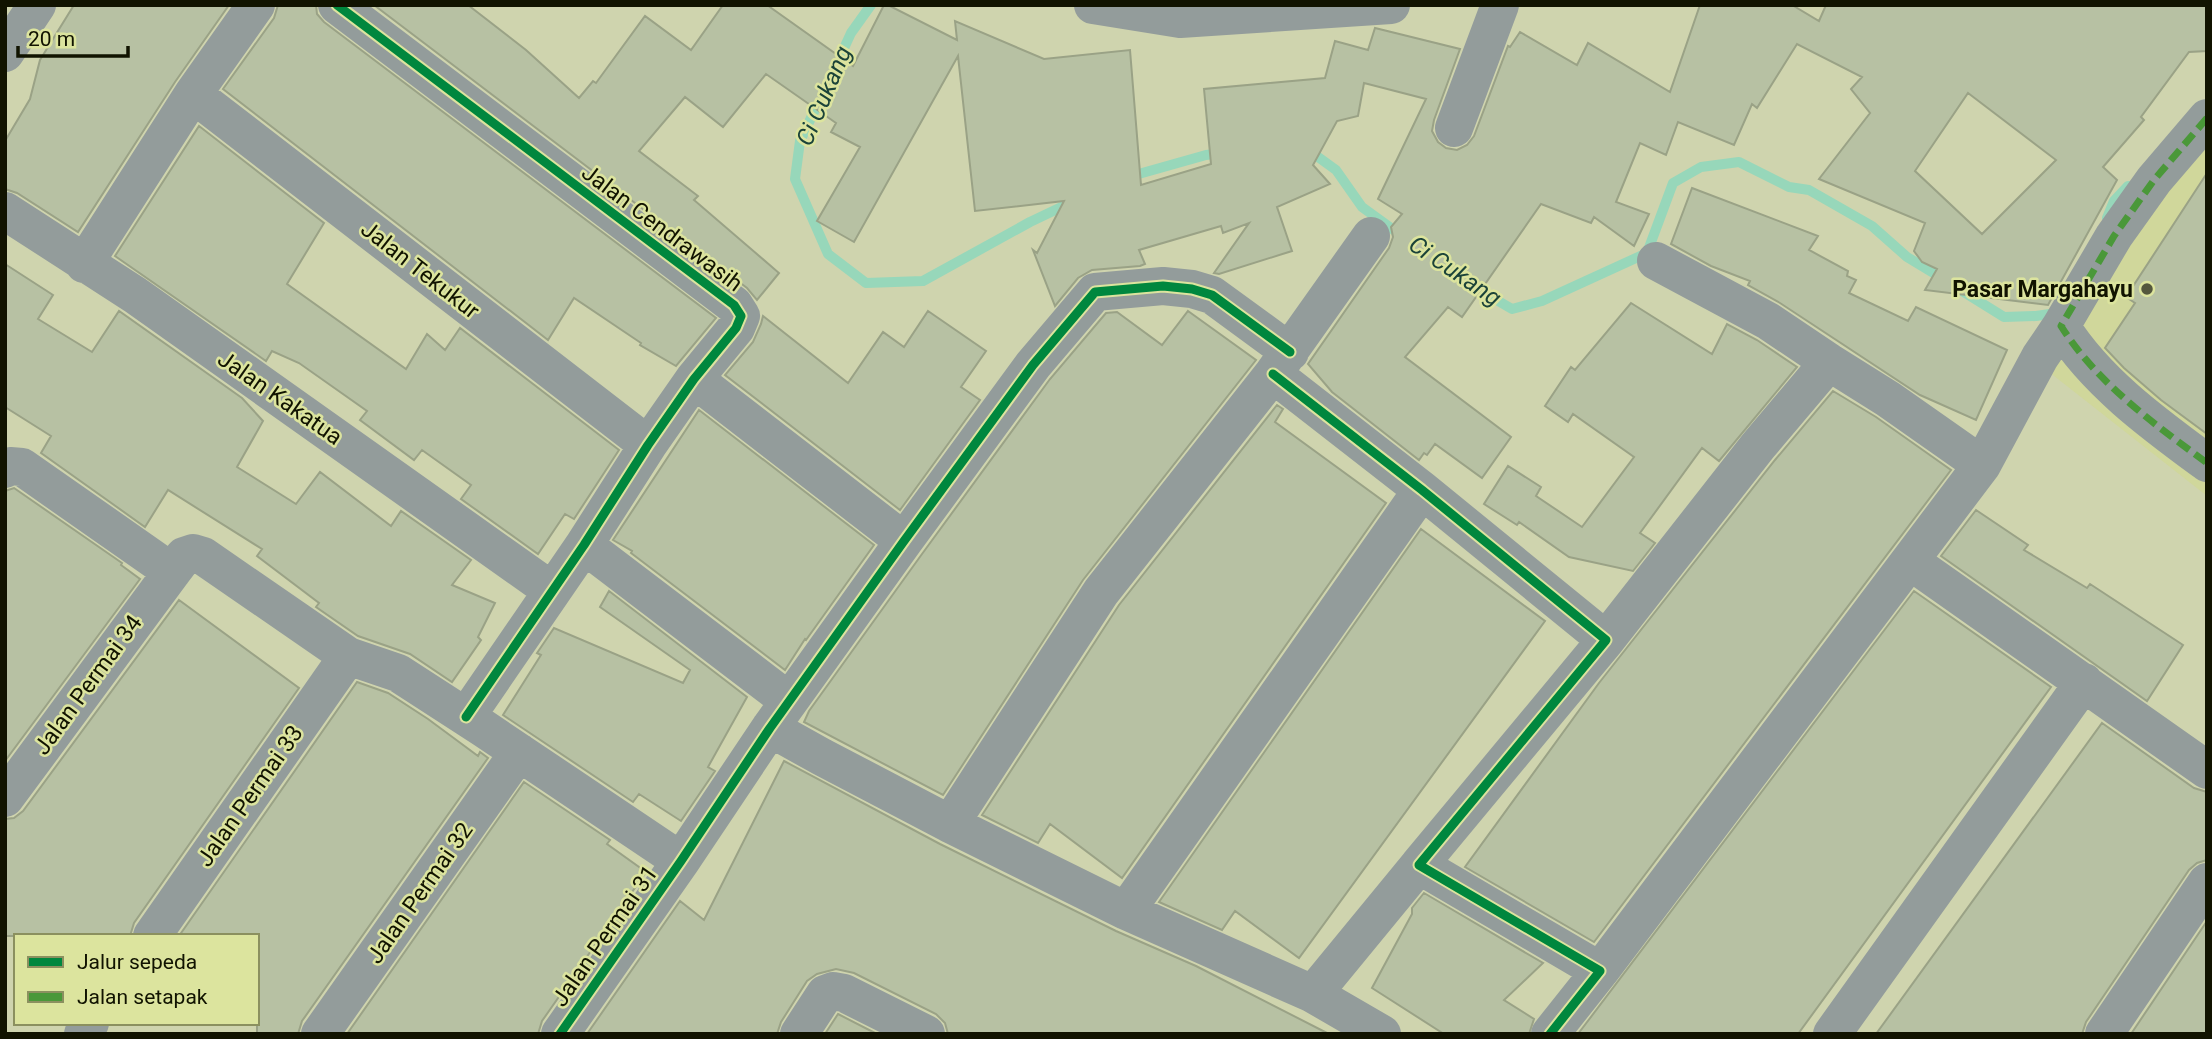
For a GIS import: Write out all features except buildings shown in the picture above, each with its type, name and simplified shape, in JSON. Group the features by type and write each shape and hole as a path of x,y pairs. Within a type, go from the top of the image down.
{"street":[{"path":"5,53 37,5"},
{"path":"84,264 193,94 256,5"},
{"name":"Jalan Cendrawasih","path":"337,5 734,306 741,316 736,328 694,379 648,445 584,545 467,717"},
{"path":"1093,5 1183,12 1391,5"},
{"path":"1454,128 1500,5"},
{"name":"Jalan Tekukur","path":"193,94 648,445"},
{"path":"1550,1034 1982,465 2040,357 2122,225 2154,180 2207,118"},
{"name":"Jalan Kakatua","path":"5,211 135,295 551,590"},
{"path":"950,824 1101,592 1281,363 1371,236"},
{"path":"1656,261 1768,321 1888,399 1982,465"},
{"name":"Jalan Permai 31","path":"560,1034 681,861 779,714 1033,365 1095,292 1163,286 1192,289 1212,295 1281,363 1422,490 1606,640"},
{"path":"2060,326 2075,349 2108,382 2169,435 2207,463"},
{"path":"1313,994 1606,640 1758,446 1829,362"},
{"path":"694,379 904,541"},
{"path":"5,469 10,466 22,467 172,572"},
{"path":"1126,911 1422,490"},
{"path":"584,545 779,714 822,757 1126,911 1313,994 1382,1034"},
{"name":"Jalan Permai 34","path":"5,798 184,556 193,552 203,556 348,656"},
{"path":"1910,561 2207,770"},
{"path":"348,656 398,673 681,861"},
{"name":"Jalan Permai 33","path":"153,934 348,656"},
{"path":"1832,1034 2084,682"},
{"name":"Jalan Permai 32","path":"320,1034 519,751"},
{"path":"1419,865 1600,971"},
{"path":"2104,1034 2206,884"},
{"path":"799,1034 825,994 833,991 845,993 926,1034"}],"shaded area":[{"name":"Pasar Margahayu","path":"2207,125 2207,496 2049,372"}],"waterway":[{"name":"Ci Cukang","path":"834,70 851,33 871,5"},
{"name":"Ci Cukang","path":"821,97 800,141 795,179 828,254 866,283 923,281 1072,202"},
{"name":"Ci Cukang","path":"1307,149 1336,170 1362,207 1402,236"},
{"name":"Ci Cukang","path":"1128,177 1206,155 1224,153"},
{"name":"Ci Cukang","path":"1469,284 1512,309 1542,301 1647,253 1673,183 1701,167 1739,162 1789,187 1809,190 1872,226 1907,257 1945,280"},
{"name":"Ci Cukang","path":"2107,218 2114,201 2128,186"},
{"name":"Ci Cukang","path":"1959,289 2004,317 2057,313"}],"marked path":[{"path":"2207,118 2154,180 2114,236 2061,326 2091,366 2127,401 2207,463"}],"cycle path":[{"path":"337,5 734,305 741,316 736,328 694,379 648,445 584,545 466,717"},
{"path":"560,1034 770,728 904,541 1033,365 1095,292 1163,286 1192,289 1212,295 1290,352"},
{"path":"1273,374 1422,490 1606,640 1419,865 1600,971 1550,1034"}],"place":[{"name":"Pasar Margahayu","path":"2147,289"}]}
